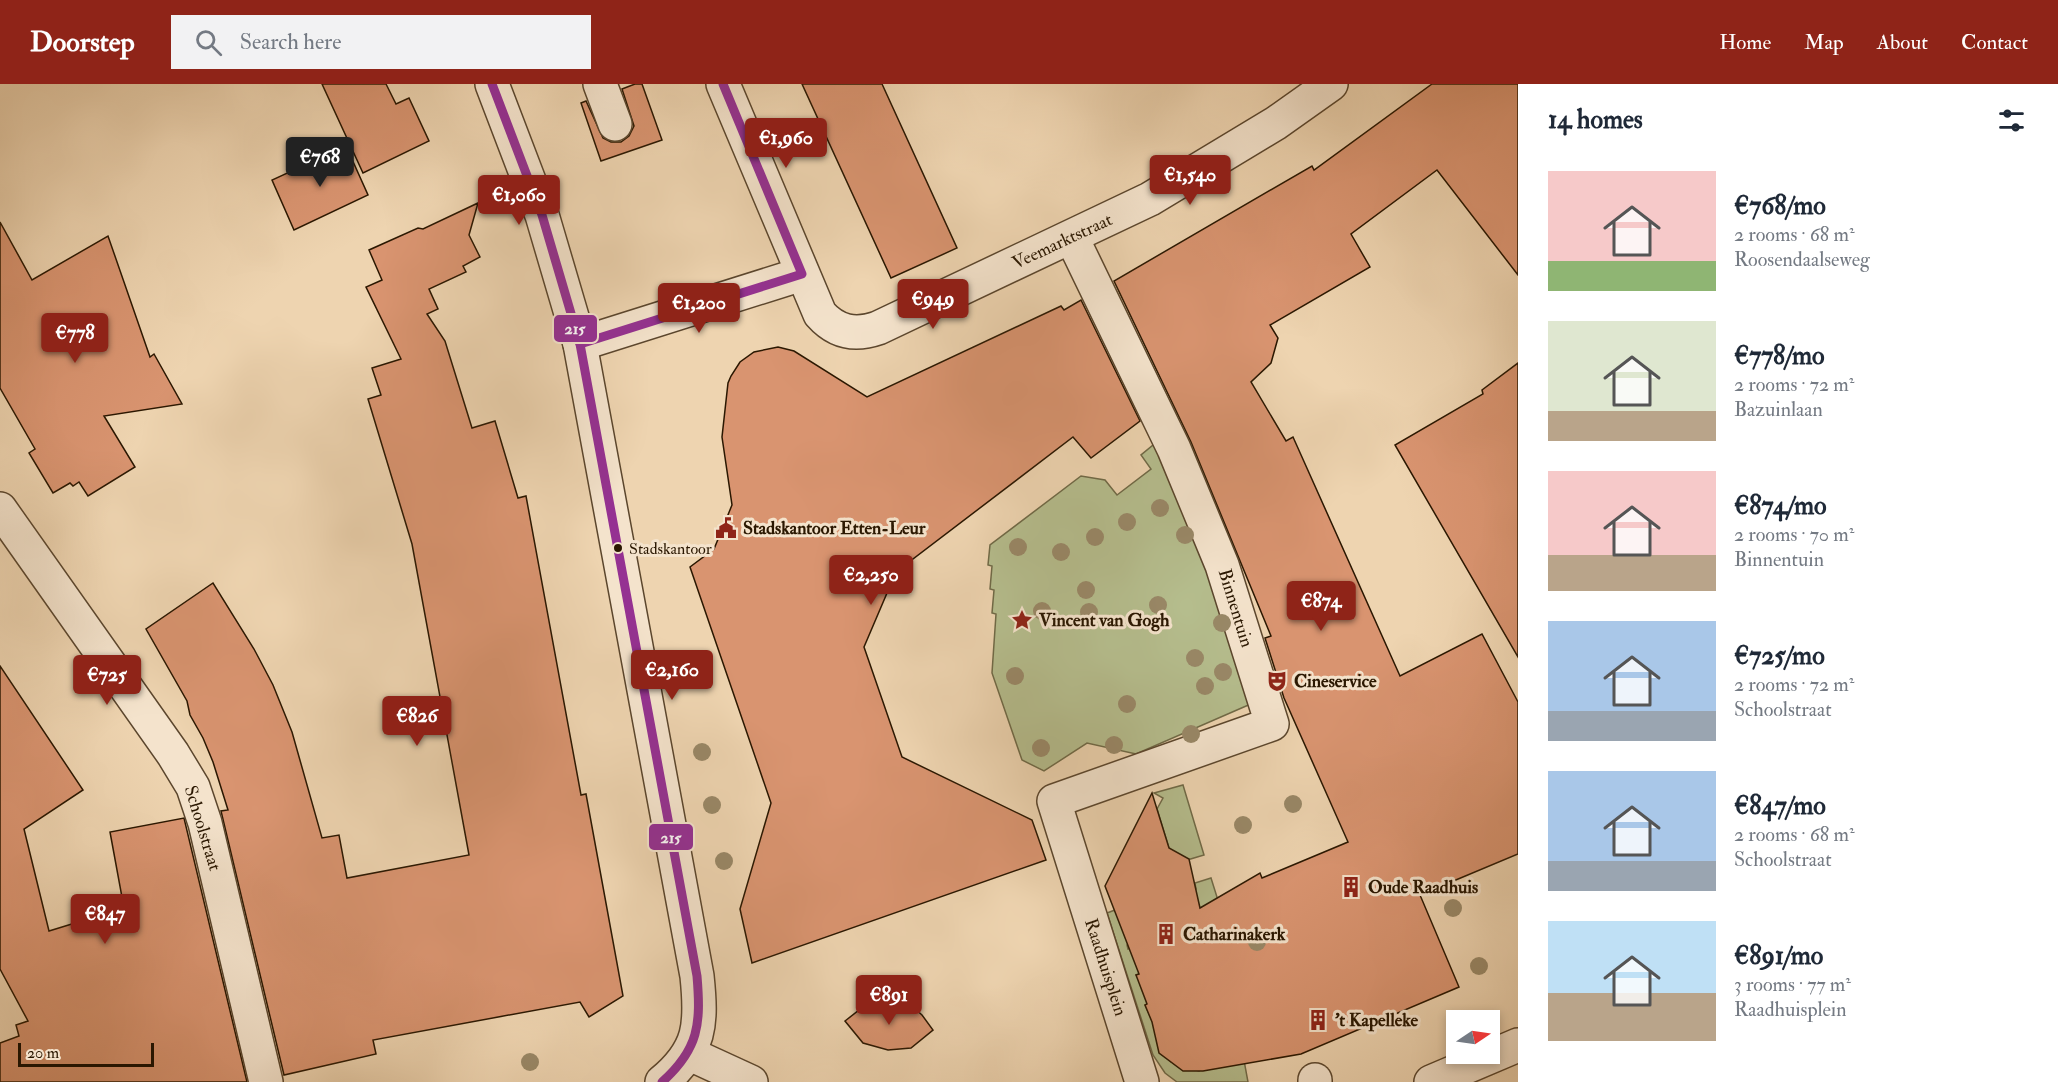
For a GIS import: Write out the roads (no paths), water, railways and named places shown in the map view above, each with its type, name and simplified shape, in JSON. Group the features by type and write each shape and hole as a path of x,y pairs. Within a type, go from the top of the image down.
{"street":[{"path":"492,84 542,215 580,344 697,976 699,1017 696,1036 690,1054 679,1068 662,1082"},
{"path":"600,84 615,124"},
{"path":"580,344 802,274 723,84"},
{"name":"Veemarktstraat","path":"802,274 820,314 833,327 860,332 878,328 1072,238 1150,199 1276,123 1331,84"},
{"name":"Binnentuin","path":"1069,852 1053,801 1272,724 1222,565 1174,449 1072,238"},
{"name":"Schoolstraat","path":"2,517 173,754 193,787 205,823 266,1082"},
{"name":"Raadhuisplein","path":"1069,852 1142,1082"},
{"path":"1431,1082 1518,1044"},
{"path":"690,1054 751,1082"}],"place":[{"name":"Stadskantoor Etten-Leur","path":"726,528"},
{"name":"Stadskantoor","path":"618,548"},
{"name":"Vincent van Gogh","path":"1022,620"},
{"name":"Cineservice","path":"1277,681"},
{"name":"Oude Raadhuis","path":"1351,887"},
{"name":"Catharinakerk","path":"1166,934"},
{"name":"'t Kapelleke","path":"1318,1020"}]}
